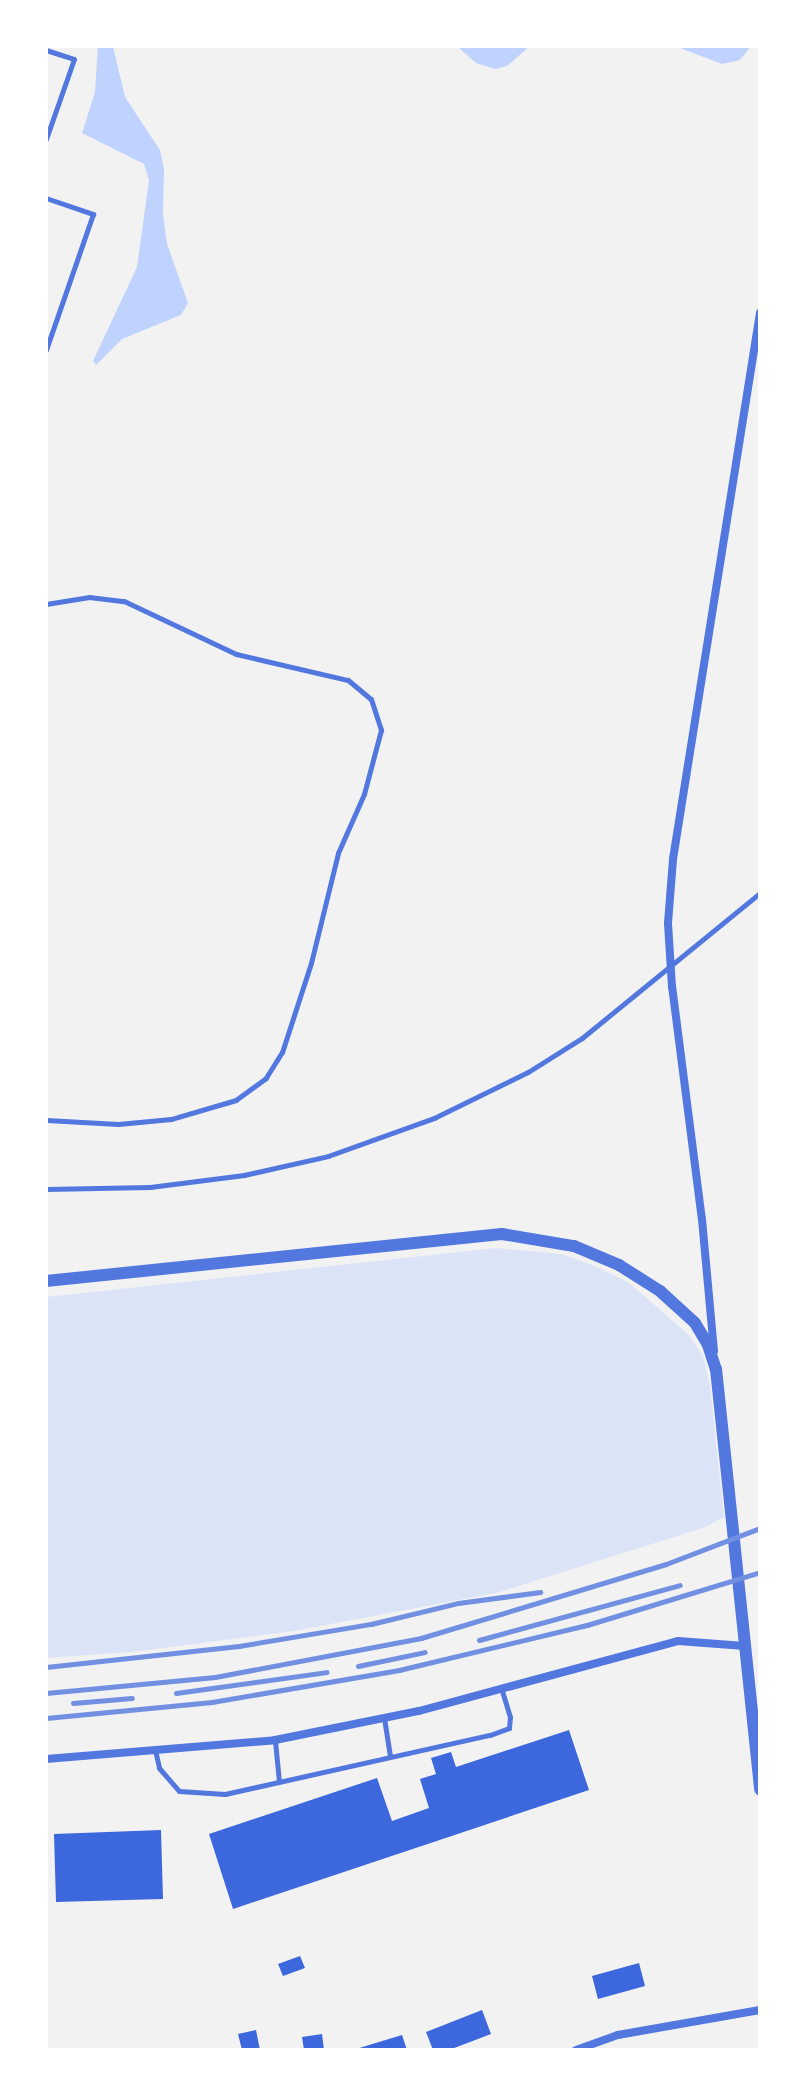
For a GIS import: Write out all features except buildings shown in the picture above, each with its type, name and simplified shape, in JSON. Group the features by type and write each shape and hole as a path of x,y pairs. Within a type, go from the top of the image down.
{"street":[{"path":"760,313 673,859 668,923 670,969 702,1220 760,1790"},
{"path":"46,1281 478,1235 527,1236 597,1254 660,1291 695,1323 708,1345 716,1369"},
{"path":"46,1759 275,1740 502,1690 678,1641 745,1646"},
{"path":"576,2050 618,2035 760,2010"}],"lane":[{"path":"46,50 74,59 46,139"},
{"path":"46,198 93,214 46,350"},
{"path":"46,604 89,597 124,601 236,654 348,680 371,699 381,730 364,794 338,853 301,994 282,1052 266,1078 236,1100 171,1119 105,1125 46,1120"},
{"path":"46,1189 107,1189 197,1182 286,1166 369,1143 434,1118 528,1072 582,1038 759,894"},
{"path":"155,1750 159,1768 179,1791 225,1794 353,1768 390,1755 431,1750 509,1728 510,1717 502,1690"},
{"path":"384,1718 390,1755"},
{"path":"275,1740 279,1782"}],"shaded area":[{"path":"496,1248 561,1254 595,1266 628,1282 688,1334 703,1356 710,1386 724,1517 706,1527 496,1593 294,1631 132,1652 46,1658 46,1297"}],"water":[{"path":"98,46 113,46 125,97 160,150 164,169 163,214 167,244 188,303 181,315 122,339 96,365 93,361 137,267 149,180 144,164 82,133 95,92"},
{"path":"457,46 530,46 507,66 495,69 476,63"},
{"path":"675,46 751,46 740,60 722,64"}],"railway":[{"path":"46,1693 215,1677 421,1638 666,1564 760,1528"},
{"path":"46,1718 212,1702 399,1670 587,1625 760,1572"},
{"path":"479,1640 680,1585"},
{"path":"46,1667 239,1646 371,1624 458,1603 540,1592"},
{"path":"358,1666 425,1652"},
{"path":"176,1693 327,1672"},
{"path":"73,1703 132,1698"}]}
